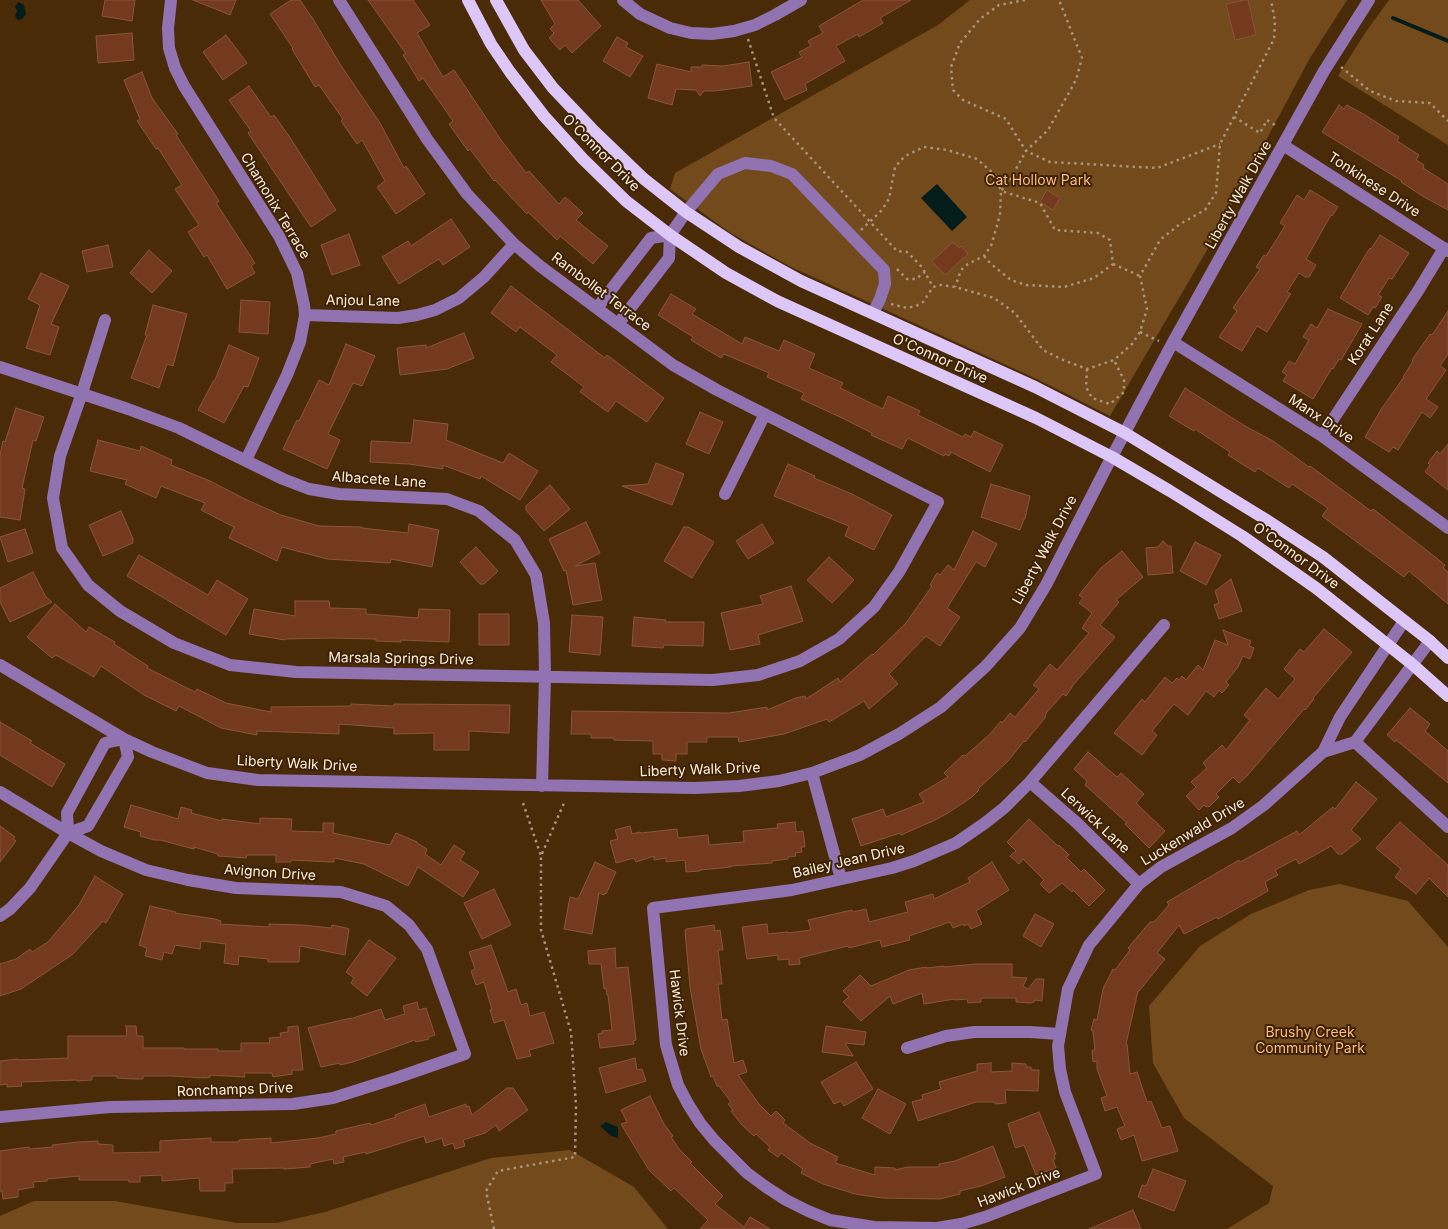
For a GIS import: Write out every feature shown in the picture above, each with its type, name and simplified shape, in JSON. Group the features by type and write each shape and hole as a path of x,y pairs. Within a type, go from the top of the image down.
{"main road":[{"name":"O'Connor Drive","path":"468,0 491,44 544,116 583,159 626,201 670,235 726,273 778,301 1036,418 1112,457 1242,536 1316,588 1412,664 1448,696"},
{"name":"O'Connor Drive","path":"496,0 524,50 553,88 644,179 686,212 739,247 801,281 1035,387 1125,433 1323,557 1430,641 1448,658"}],"street":[{"name":"Chamonix Terrace","path":"171,0 168,28 169,48 175,68 184,86 279,236 297,272 305,315 300,342 287,375 246,460"},
{"name":"Rambollet Terrace","path":"339,0 427,139 467,194 514,244 540,266 673,364 717,390 938,502"},
{"path":"623,0 649,19 680,31 712,34 745,28 775,15 801,0"},
{"name":"Liberty Walk Drive","path":"0,665 124,739 152,752 207,773 258,780 695,788 739,786 779,781 812,774 860,755 899,734 941,707 986,666 1020,628 1046,585 1173,342 1324,71 1369,0"},
{"name":"Tonkinese Drive","path":"1284,145 1446,249"},
{"path":"618,324 669,258 670,235 686,212 718,174 745,163 771,166 792,174 884,270 885,284 873,314"},
{"path":"597,308 651,238 670,235"},
{"name":"Anjou Lane","path":"305,315 398,318 417,316 436,310 459,298 484,277 514,244"},
{"name":"Korat Lane","path":"1322,436 1446,249"},
{"name":"Marsala Springs Drive","path":"105,320 60,456 53,498 62,548 88,585 120,611 174,643 230,665 296,672 713,680 758,675 800,661 839,639 874,607 899,572 938,502"},
{"name":"Manx Drive","path":"1173,342 1322,436 1448,528"},
{"name":"Albacete Lane","path":"0,367 82,393 179,428 283,479 308,489 339,494 447,499 479,511 515,540 536,575 544,623 545,676 542,786"},
{"path":"725,494 765,414"},
{"name":"Luckenwald Drive","path":"1096,1174 1065,1092 1058,1046 1068,989 1089,945 1107,920 1139,884 1161,867 1232,828 1264,806 1323,752 1340,717 1404,620"},
{"name":"Bailey Jean Drive","path":"653,908 792,890 906,863 956,843 1004,808 1030,782 1164,625"},
{"path":"1430,641 1355,742 1448,827"},
{"path":"0,916 10,909 30,888 68,833 88,826 128,757 124,739 104,743 66,813 68,833"},
{"name":"Luckenwald Drive","path":"1323,752 1355,742"},
{"path":"812,774 841,879"},
{"name":"Lerwick Lane","path":"1030,782 1077,822 1139,884"},
{"name":"Avignon Drive","path":"0,792 101,851 146,870 188,880 246,889 341,892 386,906 409,925 428,949 465,1054"},
{"name":"Hawick Drive","path":"653,908 666,1045 678,1085 700,1123 714,1140 747,1173 786,1200 830,1220 896,1228 937,1228 985,1217 1096,1174"},
{"path":"907,1048 946,1036 974,1032 1059,1034"},
{"name":"Ronchamps Drive","path":"0,1117 110,1107 293,1104 332,1098 465,1054"}],"path":[{"path":"1025,0 999,5 980,19 960,43 951,67 953,90 963,100 1006,119 1026,152 1050,162 1157,168 1220,144"},
{"path":"1001,191 1026,152 1048,130 1076,80 1082,58 1059,0"},
{"path":"887,302 907,308 916,306 923,302 933,287 941,285 955,286 994,298 1015,314 1043,350 1087,368 1114,360 1132,344 1140,332 1147,310 1140,276 1160,240 1180,224 1205,210 1216,193 1220,144 1274,39 1271,0"},
{"path":"745,28 774,118 897,251 907,252 925,272 933,287"},
{"path":"1341,67 1370,92 1396,101 1430,103 1448,121"},
{"path":"1234,117 1260,133 1267,120 1275,125"},
{"path":"853,238 882,210 889,199 895,167 905,156 924,147 947,150 977,160 995,175 1001,191 998,224 991,246 984,256 961,270 955,286"},
{"path":"1001,191 1040,203 1055,230 1098,233 1110,240 1113,264"},
{"path":"984,256 1011,280 1026,285 1064,286 1094,278 1113,264"},
{"path":"1113,264 1140,276"},
{"path":"884,270 894,267 908,279 916,279 925,272"},
{"path":"1140,332 1158,341"},
{"path":"1087,368 1086,387 1092,398 1110,404 1124,392 1124,380 1114,360"},
{"path":"494,1229 486,1191 498,1171 575,1157 576,1106 571,1032 541,930 541,856 523,803"},
{"path":"541,856 564,804"}],"green space":[{"name":"Cat Hollow Park","path":"970,0 1347,0 1310,58 1210,245 1110,416 1039,380 789,266 729,232 670,189 675,173 938,25"},
{"path":"1389,0 1448,0 1448,145 1338,76 1365,33"},
{"name":"Brushy Creek Community Park","path":"1340,884 1408,901 1448,947 1448,1229 1227,1229 1269,1203 1273,1186 1184,1118 1153,1063 1149,1006 1200,946 1251,914 1309,890"},
{"path":"570,1150 634,1187 668,1229 0,1229 0,1216 34,1201 115,1201 237,1223 277,1223 325,1212 491,1158"}],"water":[{"path":"19,2 24,5 26,14 22,19 18,20 15,16 17,11 15,6"},
{"path":"937,184 967,217 952,231 921,198"},
{"path":"606,1122 618,1127 618,1138 611,1136 600,1126"}],"building":[{"path":"105,0 135,0 132,21 102,16"},
{"path":"193,0 236,0 230,15"},
{"path":"291,0 300,0 380,123 404,168 406,166 425,194 396,214 377,187 385,181 362,140 357,144 341,121 343,119 319,85 315,87 293,48 270,14"},
{"path":"368,0 413,0 430,25 417,33 443,77 454,70 501,140 526,173 529,171 559,204 565,197 583,213 576,220 608,246 593,264 560,236 557,240 528,212 527,214 494,181 470,149 468,151 449,124 453,121 423,78 419,81 403,55 406,54"},
{"path":"541,0 578,0 601,26 572,53 565,45 560,50 549,38 554,33 550,29 555,24"},
{"path":"863,0 911,0 880,18 883,23 859,37 858,34 836,46 845,61 805,84 807,90 785,100 771,72 802,57 799,52 811,46 808,41 823,33 819,26"},
{"path":"1248,0 1256,35 1235,40 1226,4"},
{"path":"132,33 134,60 98,63 96,36"},
{"path":"226,35 247,63 223,80 203,52"},
{"path":"617,37 628,43 626,47 643,56 630,77 603,61"},
{"path":"749,62 752,86 704,91 700,96 696,90 676,89 672,105 648,98 657,64 691,72 691,67 702,67 702,65 723,66"},
{"path":"142,72 152,98 178,134 176,135 219,201 216,203 255,263 251,266 255,273 227,289 207,255 204,257 188,232 199,225 175,189 182,185 158,148 156,149 137,121 140,119 124,80"},
{"path":"249,86 271,117 274,115 289,136 336,210 311,227 248,133 251,131 229,100"},
{"path":"1339,105 1344,109 1347,105 1365,115 1399,137 1397,141 1419,155 1416,160 1424,165 1423,168 1448,184 1448,210 1424,197 1402,181 1322,132"},
{"path":"1047,190 1060,198 1053,210 1040,202"},
{"path":"1310,190 1338,207 1331,215 1306,259 1316,265 1309,277 1299,273 1287,292 1291,294 1267,332 1257,326 1242,351 1219,337 1237,311 1233,308 1260,269 1256,267 1264,255 1266,256 1285,226 1280,223 1297,195 1304,200"},
{"path":"451,219 470,247 443,265 439,259 399,284 382,257 408,241 411,246"},
{"path":"349,234 360,265 332,275 321,245"},
{"path":"1380,235 1409,253 1392,279 1389,278 1378,295 1382,297 1368,315 1340,298 1366,254"},
{"path":"953,242 959,248 961,246 968,254 945,275 932,261"},
{"path":"108,245 113,267 87,272 82,251"},
{"path":"149,250 172,271 152,293 130,273"},
{"path":"41,273 69,286 51,324 59,327 50,355 26,348 40,305 28,299"},
{"path":"511,286 605,358 607,355 664,398 647,422 616,401 608,412 580,392 584,387 551,362 557,355 520,327 516,332 491,313"},
{"path":"671,294 696,309 692,314 742,344 745,337 779,351 784,340 815,354 809,368 843,383 840,388 883,409 888,396 920,411 918,415 963,437 965,434 971,437 974,431 1003,445 990,472 951,452 949,456 945,454 944,456 908,438 902,449 801,399 804,393 767,377 769,373 724,354 721,358 691,340 693,337 658,315"},
{"path":"241,300 270,302 268,334 239,332"},
{"path":"153,305 187,314 173,366 167,364 159,388 131,378 147,335 145,335"},
{"path":"1328,309 1362,324 1341,360 1339,359 1332,368 1313,399 1283,381 1287,375 1282,372 1289,361 1295,364 1309,340 1303,337 1311,324 1317,328"},
{"path":"1448,311 1448,354 1440,366 1446,370 1426,399 1438,407 1430,418 1422,412 1398,450 1393,447 1389,452 1365,437 1382,408 1404,377 1412,360"},
{"path":"464,333 474,358 447,369 400,375 397,348 426,345 426,348"},
{"path":"346,344 375,356 362,386 353,383 328,434 340,440 327,469 283,449 319,380 329,385"},
{"path":"229,345 259,358 248,387 244,386 224,423 198,410 215,380"},
{"path":"1185,388 1245,426 1273,441 1310,466 1371,511 1373,509 1445,565 1443,568 1448,572 1448,604 1409,571 1404,577 1322,516 1328,508 1292,484 1289,488 1258,468 1255,472 1228,455 1230,452 1195,429 1194,431 1169,416"},
{"path":"16,408 44,417 36,441 33,440 22,488 25,489 20,520 0,517 0,455 3,441 5,442"},
{"path":"700,412 723,422 709,454 686,444"},
{"path":"414,420 448,424 446,440 503,463 509,453 538,471 520,500 481,476 480,479 443,465 443,469 409,464 370,462 371,441 411,443"},
{"path":"98,440 140,451 141,446 172,460 171,465 210,481 247,500 281,515 319,526 362,527 408,533 409,524 439,530 432,567 391,559 390,563 327,559 282,547 277,561 229,538 234,527 201,510 205,503 161,486 156,498 125,484 127,480 90,471"},
{"path":"1448,444 1448,490 1425,472 1430,465 1428,463 1437,451 1440,454"},
{"path":"656,463 684,474 672,505 622,486 648,484"},
{"path":"788,464 892,515 874,550 845,536 849,526 774,496"},
{"path":"991,484 1030,496 1025,519 1020,530 981,517"},
{"path":"550,485 570,509 544,531 526,510 526,506"},
{"path":"121,511 133,543 103,556 89,525"},
{"path":"586,522 600,553 575,566 595,563 602,600 573,605 566,570 564,571 549,539"},
{"path":"762,524 774,543 748,559 736,541"},
{"path":"684,527 688,527 714,542 692,578 664,561"},
{"path":"25,529 33,553 8,562 0,537"},
{"path":"973,531 997,544 985,567 976,562 947,608 960,617 940,646 926,636 889,674 898,684 869,709 864,701 829,722 827,719 784,734 739,742 738,737 707,737 707,742 687,742 687,754 676,754 676,761 662,760 662,754 653,754 653,741 614,740 614,738 591,738 591,734 571,734 572,711 729,713 767,707 767,710 796,698 805,696 806,699 838,678 840,682 873,655 906,623 932,586 930,585 937,573 940,575 948,565 954,570"},
{"path":"1163,541 1168,546 1171,546 1173,573 1148,575 1146,548 1158,547"},
{"path":"1195,542 1221,555 1206,585 1180,571"},
{"path":"476,547 498,571 484,584 480,584 460,562"},
{"path":"1122,551 1143,577 1116,600 1119,602 1100,625 1115,637 1074,684 1066,696 1063,694 1046,713 1045,718 1025,742 972,797 933,821 901,835 900,833 861,846 852,819 883,809 886,817 924,802 919,794 948,777 944,773 990,734 1010,713 1015,717 1039,689 1033,685 1050,664 1057,670 1089,633 1082,628 1092,613 1079,603 1083,598 1079,595 1101,568"},
{"path":"139,555 208,595 217,580 248,599 226,635 127,576"},
{"path":"829,557 854,580 832,603 807,580"},
{"path":"33,572 46,597 52,602 10,622 0,602 0,588"},
{"path":"1231,579 1242,611 1219,619 1214,605 1219,603 1215,591"},
{"path":"791,586 803,621 758,635 760,644 730,650 721,613 763,604 760,596"},
{"path":"295,601 329,601 330,608 366,609 366,614 418,618 419,609 450,610 449,642 401,640 401,642 376,641 376,639 330,638 285,640 249,634 254,609 295,616"},
{"path":"55,604 86,632 89,627 115,642 114,644 148,666 147,668 195,692 197,689 226,703 271,712 271,707 351,706 351,704 394,706 394,704 510,705 509,733 469,731 469,750 434,750 434,733 394,734 394,728 339,724 339,734 257,731 257,735 221,728 179,706 176,711 144,695 101,666 94,677 56,655 52,658 27,637"},
{"path":"479,614 509,614 509,645 479,645"},
{"path":"572,615 603,617 600,655 569,652"},
{"path":"634,617 666,620 665,622 704,622 703,646 664,645 663,648 632,646"},
{"path":"1324,629 1352,652 1305,710 1247,776 1239,783 1233,777 1216,794 1219,797 1209,807 1204,805 1199,810 1186,796 1196,787 1191,782 1207,768 1203,763 1222,745 1226,750 1250,720 1244,715 1266,688 1278,699 1295,679 1284,669 1300,649 1304,652"},
{"path":"1223,630 1251,641 1249,646 1254,648 1250,659 1243,656 1238,667 1226,682 1229,685 1222,693 1219,690 1214,697 1206,691 1188,715 1174,704 1152,731 1157,735 1142,755 1114,733 1142,699 1145,702 1165,677 1172,683 1177,678 1179,680 1182,676 1186,680 1198,665 1203,670 1215,640 1228,645"},
{"path":"1410,708 1430,724 1425,731 1448,751 1448,783 1396,740 1395,742 1387,735"},
{"path":"0,722 65,764 52,787 0,755"},
{"path":"1088,752 1117,777 1121,773 1144,794 1136,803 1165,831 1149,848 1125,824 1127,823 1085,785 1087,781 1074,769"},
{"path":"1356,782 1377,799 1351,830 1361,839 1342,854 1338,854 1331,846 1299,864 1296,859 1275,870 1278,875 1265,882 1268,891 1218,919 1217,917 1184,934 1179,925 1157,953 1165,959 1138,991 1126,1044 1130,1074 1137,1072 1147,1102 1151,1101 1162,1128 1170,1126 1178,1151 1142,1161 1134,1135 1121,1140 1117,1129 1125,1126 1117,1107 1105,1111 1101,1098 1107,1096 1097,1069 1097,1061 1093,1062 1092,1050 1095,1050 1093,1031 1091,1030 1094,1019 1097,1020 1103,989 1113,969 1115,970 1130,950 1128,948 1150,922 1154,922 1169,905 1167,902 1239,860 1240,862 1297,831 1299,835 1333,807 1335,809"},
{"path":"131,805 178,819 181,807 192,810 191,813 222,821 222,819 260,824 260,818 292,819 291,831 323,832 323,823 334,823 333,833 390,845 396,833 417,842 427,849 425,854 441,865 454,845 465,852 460,860 479,872 463,897 418,867 408,886 364,864 334,858 334,862 291,860 291,862 276,862 276,855 247,855 246,858 218,856 218,854 194,847 194,849 140,836 141,832 124,827"},
{"path":"1029,819 1069,855 1066,857 1081,872 1084,869 1105,890 1089,906 1073,890 1072,892 1062,883 1049,893 1040,884 1044,880 1023,859 1019,864 1010,856 1016,851 1007,842"},
{"path":"795,822 796,832 803,831 805,847 801,847 802,852 795,853 796,856 772,861 772,863 731,866 700,871 686,872 685,860 666,862 666,858 654,860 654,856 636,862 634,858 616,863 610,841 618,839 615,830 630,826 632,834 677,829 678,838 708,835 709,845 744,842 743,831 778,828 777,824"},
{"path":"1400,822 1448,865 1448,897 1429,878 1416,894 1395,877 1401,869 1376,848"},
{"path":"0,826 15,837 13,839 16,841 0,862"},
{"path":"595,862 616,872 606,894 599,893 592,934 564,929 570,897 578,899"},
{"path":"992,862 1009,890 976,911 982,924 971,929 968,924 953,928 950,922 909,936 910,940 882,947 880,940 849,948 848,946 799,958 800,964 789,965 789,959 778,960 778,955 747,959 742,927 767,924 768,934 788,933 811,930 808,920 852,910 853,912 866,909 869,922 908,912 905,902 933,894 934,899 970,882 968,878"},
{"path":"95,876 123,894 106,923 103,921 73,954 21,989 0,996 0,964 16,959 30,949 32,952 48,942 79,905"},
{"path":"494,889 511,925 482,939 464,903"},
{"path":"150,906 175,913 215,919 221,921 220,924 269,927 269,924 303,925 331,928 332,925 346,928 349,929 345,955 300,946 299,962 268,962 268,959 239,956 238,965 224,963 226,944 201,941 200,949 175,945 172,954 164,952 162,960 145,956 147,948 139,945"},
{"path":"1035,914 1054,924 1041,947 1023,936"},
{"path":"714,925 715,931 720,930 723,950 718,950 722,984 718,984 722,1020 727,1019 734,1063 743,1060 747,1072 738,1075 759,1104 771,1116 776,1111 785,1120 783,1123 810,1143 838,1157 835,1163 875,1175 875,1167 895,1168 895,1170 907,1167 939,1167 939,1164 955,1161 993,1146 1005,1177 960,1191 960,1194 940,1199 882,1198 855,1194 823,1184 801,1173 803,1169 781,1153 778,1157 768,1150 770,1147 741,1124 731,1111 733,1110 728,1104 731,1102 719,1086 717,1086 713,1076 711,1077 701,1049 690,987 685,931 686,929"},
{"path":"369,940 396,958 367,996 351,983 354,978 346,972"},
{"path":"491,945 508,992 516,989 521,1005 527,1003 530,1016 544,1012 554,1043 529,1050 531,1056 517,1059 504,1020 494,1023 484,982 476,985 471,971 475,969 469,952"},
{"path":"615,948 616,968 628,967 636,1040 633,1041 634,1044 600,1048 598,1034 602,1033 602,1031 612,1030 608,995 606,988 604,989 601,964 589,964 588,951"},
{"path":"976,964 1012,964 1012,977 1027,978 1023,986 1028,989 1036,979 1044,979 1042,1001 1034,1000 1034,1002 1030,1003 1016,1002 1016,998 981,998 981,1002 968,1003 967,999 955,999 924,1004 922,993 893,1004 890,996 861,1021 843,1002 849,997 843,991 860,975 871,986 909,970"},
{"path":"417,1002 419,1010 426,1008 435,1035 428,1037 429,1039 416,1042 415,1040 353,1062 321,1067 308,1028 350,1019 381,1009 385,1020 405,1014 403,1006"},
{"path":"126,1026 136,1026 137,1036 143,1036 143,1048 241,1051 241,1043 270,1043 269,1038 281,1037 280,1033 288,1032 288,1027 298,1026 303,1070 292,1070 292,1074 273,1077 272,1073 244,1073 245,1077 210,1075 210,1077 205,1078 143,1076 143,1079 133,1079 117,1078 117,1076 92,1076 92,1080 21,1082 22,1086 7,1087 7,1084 0,1085 0,1061 68,1058 68,1036 127,1036"},
{"path":"826,1026 866,1032 864,1045 845,1043 853,1056 822,1052"},
{"path":"635,1058 637,1070 642,1069 646,1081 606,1093 599,1068"},
{"path":"856,1062 873,1089 844,1106 841,1101 834,1104 821,1082"},
{"path":"991,1063 991,1072 1012,1071 1012,1063 1026,1064 1026,1067 1031,1067 1031,1070 1039,1070 1038,1091 1005,1090 1006,1103 976,1102 918,1121 912,1102 923,1099 922,1095 941,1089 939,1082 977,1071 977,1064"},
{"path":"507,1088 513,1088 528,1110 499,1131 496,1125 485,1133 463,1140 465,1146 455,1149 453,1143 444,1146 442,1138 426,1143 424,1136 366,1154 366,1152 343,1157 344,1162 334,1164 333,1159 310,1164 310,1167 232,1169 233,1183 225,1183 225,1191 200,1191 199,1178 162,1181 162,1175 140,1176 140,1182 129,1182 129,1180 79,1180 79,1176 47,1179 47,1181 33,1182 34,1187 18,1190 18,1197 3,1199 2,1191 0,1191 0,1151 98,1141 98,1144 113,1145 113,1153 160,1152 160,1141 211,1138 211,1142 239,1142 239,1140 271,1138 271,1143 318,1138 336,1134 336,1131 370,1123 371,1125 396,1117 395,1115 425,1104 429,1117 466,1104 466,1107 469,1106 472,1115"},
{"path":"878,1089 906,1104 890,1134 862,1118"},
{"path":"650,1096 679,1149 692,1162 690,1163 723,1196 715,1204 744,1227 750,1217 770,1229 700,1229 708,1220 674,1188 671,1191 649,1170 621,1124 627,1122 621,1110"},
{"path":"1039,1112 1056,1154 1053,1160 1056,1168 1036,1175 1024,1145 1015,1147 1008,1124"},
{"path":"1153,1169 1186,1181 1174,1211 1138,1197 1142,1185 1146,1186"},
{"path":"1133,1210 1141,1229 1089,1229"}],"waterway":[{"path":"1393,18 1448,41"}]}
